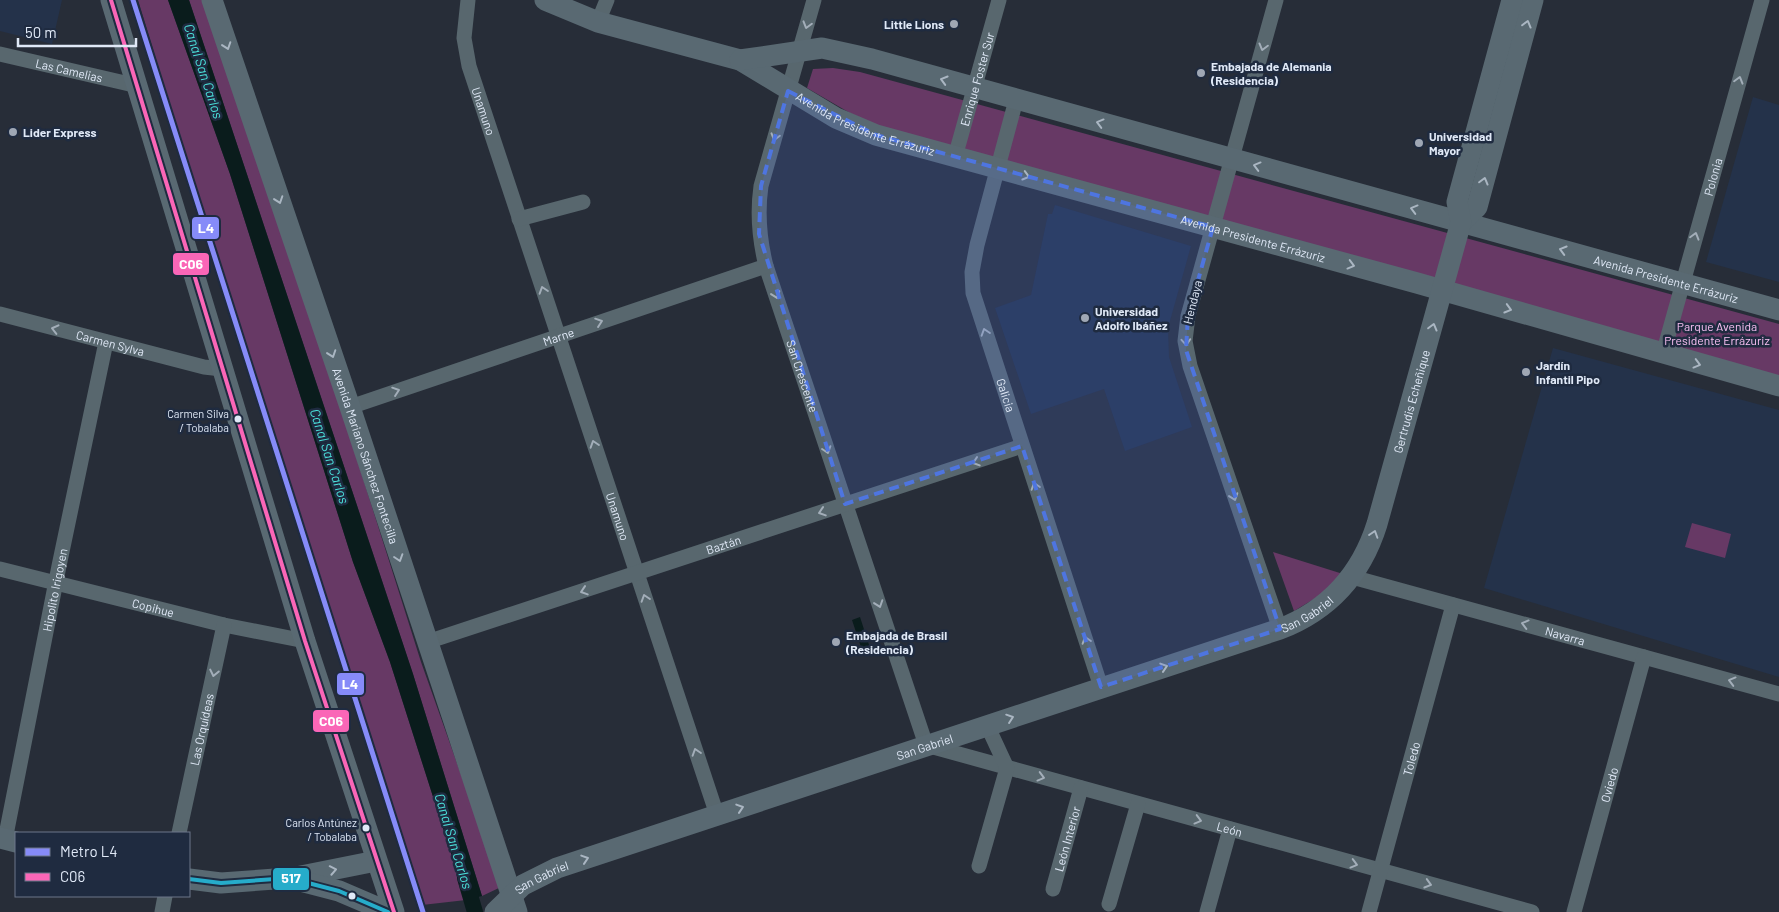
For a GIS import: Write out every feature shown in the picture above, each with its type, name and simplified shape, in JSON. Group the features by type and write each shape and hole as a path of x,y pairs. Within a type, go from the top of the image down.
{"main road":[{"path":"111,0 305,641 394,912"},
{"name":"Avenida Mariano Sánchez Fontecilla","path":"212,0 350,407 514,904"},
{"name":"Avenida Presidente Errázuriz","path":"545,0 598,22 740,60 788,91 836,118 876,135 1443,290 1779,386"},
{"name":"Gertrudis Echeñique","path":"1352,577 1372,538 1443,290 1461,222 1458,202 1512,0"},
{"name":"Gertrudis Echeñique","path":"1461,222 1477,207 1533,0"},
{"name":"Avenida Presidente Errázuriz","path":"740,60 822,48 872,59 974,89 1779,310"},
{"name":"San Gabriel","path":"495,912 514,904 537,877 557,868 1280,629 1302,620 1322,607 1352,577"},
{"path":"190,879 221,883 289,878 376,861"},
{"path":"289,878 338,891 388,912"}],"street":[{"name":"Unamuno","path":"468,0 464,38 469,66 717,815"},
{"path":"598,22 607,0"},
{"name":"San Crescente","path":"814,0 761,186 758,203 759,234 766,266 926,746"},
{"name":"Enrique Foster Sur","path":"956,156 999,0"},
{"name":"Hendaya","path":"1276,0 1188,316 1185,333 1186,350 1215,441 1280,629"},
{"name":"Polonia","path":"1663,354 1762,0"},
{"name":"Las Camelias","path":"0,54 138,86"},
{"name":"Galicia","path":"1016,100 974,260 973,293 1101,687"},
{"path":"519,218 583,202"},
{"name":"Marne","path":"350,407 766,266"},
{"name":"Carmen Sylva","path":"0,314 204,367 222,369"},
{"name":"Hipolito Irigoyen","path":"7,840 56,583 106,342"},
{"name":"Baztán","path":"427,642 1022,446"},
{"name":"Copihue","path":"0,569 224,626 305,641"},
{"name":"Navarra","path":"1352,577 1779,694"},
{"name":"Toledo","path":"1369,912 1453,605"},
{"name":"Las Orquídeas","path":"179,832 224,626"},
{"name":"Oviedo","path":"1574,912 1644,657"},
{"path":"979,866 1007,768 987,725"},
{"name":"León","path":"926,746 1381,871 1482,906 1532,912"},
{"name":"León Interior","path":"1053,889 1081,788"},
{"path":"1109,904 1138,804"},
{"path":"1207,912 1230,829"},
{"path":"162,912 165,897"}],"highlighted area":[{"path":"788,91 876,135 1213,227 1188,316 1186,350 1280,629 1101,687 1022,446 845,504 759,234 761,186"}],"shaded area":[{"path":"0,0 62,0 52,44 0,31"},
{"path":"1753,97 1779,105 1779,282 1706,262"},
{"name":"Universidad Adolfo Ibáñez","path":"1055,205 1191,246 1168,328 1169,357 1192,427 1125,451 1104,389 1031,414 995,308 1031,295 1048,214 1052,214"},
{"path":"1553,348 1779,410 1779,677 1484,588"}],"green space":[{"path":"138,0 168,0 230,174 353,562 390,662 466,900 422,905 312,571"},
{"path":"189,0 208,0 226,45 421,662 501,887 482,896 413,674"},
{"name":"Parque Avenida Presidente Errázuriz","path":"833,68 860,72 1779,324 1779,376 885,129 850,113 807,88 813,69"},
{"path":"1692,523 1731,534 1725,558 1685,547"},
{"path":"1273,552 1343,574 1329,590 1294,611"}],"water":[{"path":"168,0 189,0 413,674 482,896 466,900 390,662 353,562 230,174"},
{"path":"860,617 870,648 862,650 852,620"}],"waterway":[{"name":"Canal San Carlos","path":"465,878 475,912"}],"metro line":[{"name":"L4","path":"133,0 423,912"}],"transit line":[{"name":"C06","path":"111,0 305,641 394,912"},
{"name":"517","path":"190,879 221,883 289,878 339,891 388,912"}],"place":[{"name":"Little Lions","path":"954,24"},
{"name":"Embajada de Alemania (Residencia)","path":"1201,73"},
{"name":"Lider Express","path":"13,132"},
{"name":"Universidad Mayor","path":"1419,143"},
{"name":"Universidad Adolfo Ibáñez","path":"1085,318"},
{"name":"Jardín Infantil Pipo","path":"1526,372"},
{"name":"Carmen Silva / Tobalaba","path":"238,419"},
{"name":"Embajada de Brasil (Residencia)","path":"836,642"},
{"name":"Carlos Antúnez / Tobalaba","path":"366,828"}]}
